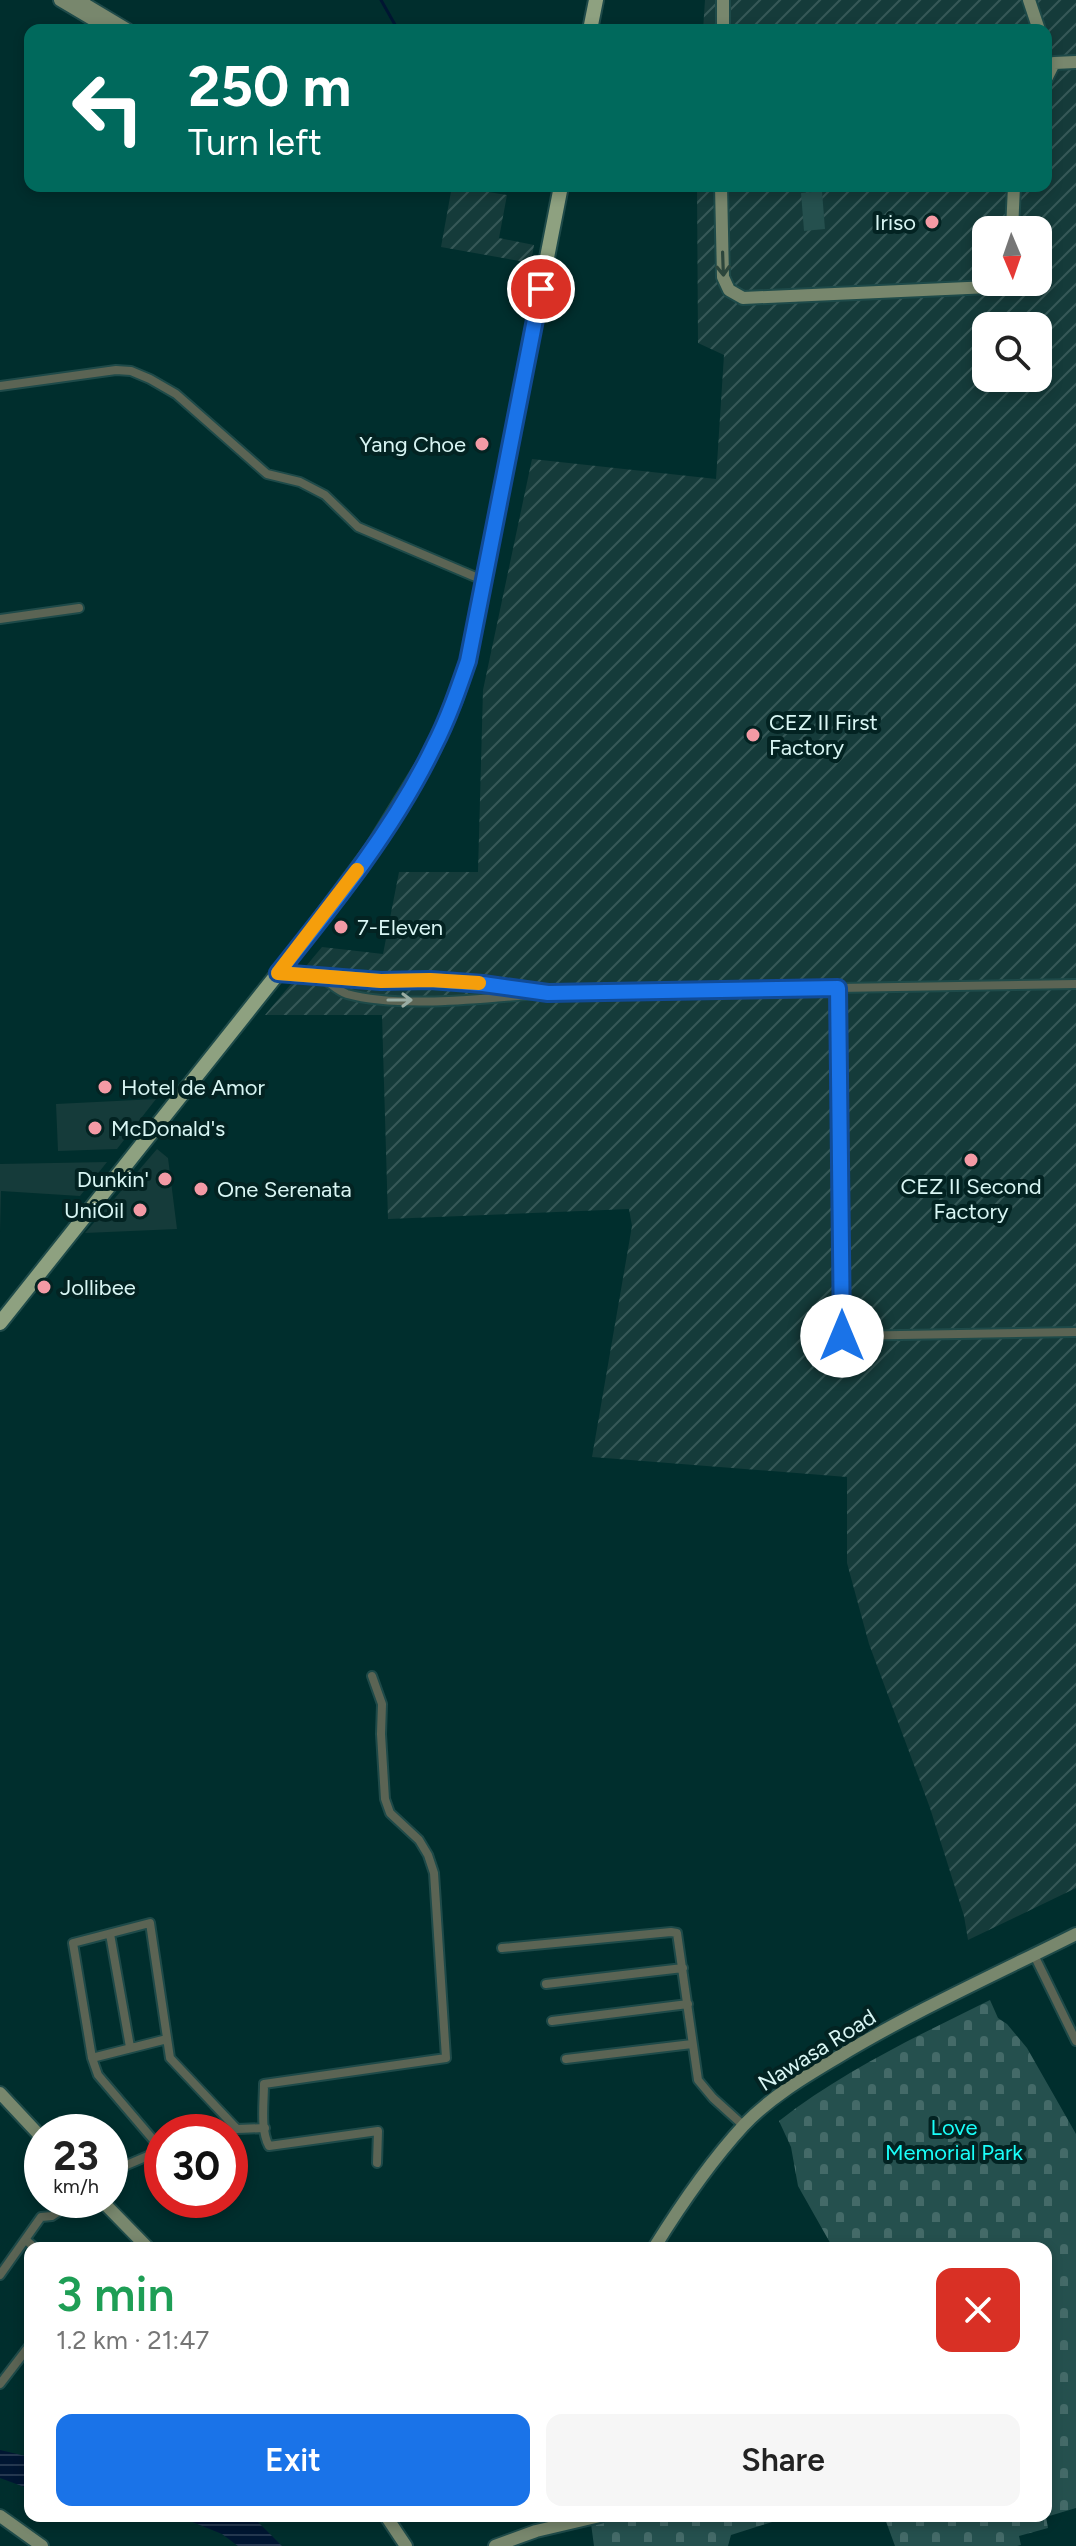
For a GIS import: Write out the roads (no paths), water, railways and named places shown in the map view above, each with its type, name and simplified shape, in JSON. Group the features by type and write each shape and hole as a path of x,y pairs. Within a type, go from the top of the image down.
{"main road":[{"path":"591,24 596,0"},
{"path":"0,1323 278,973 372,849 434,748 468,661 560,192"}],"street":[{"path":"60,0 100,24"},
{"path":"78,0 118,24"},
{"path":"723,0 723,24"},
{"path":"1029,0 1037,24"},
{"path":"1052,60 1054,63"},
{"path":"1054,63 1076,62"},
{"path":"1052,67 1054,63"},
{"path":"721,192 723,277 729,290 743,298 972,288"},
{"path":"1013,216 1014,192"},
{"path":"0,386 116,370 131,371 176,394 267,474 300,482 325,495 358,527 485,581"},
{"path":"0,619 79,608"},
{"path":"278,973 381,981 430,980 548,993"},
{"path":"321,977 344,993 383,1000 548,993 1076,984"},
{"path":"838,988 842,1336 1076,1332"},
{"path":"372,1676 382,1704 385,1799 390,1813 419,1840 434,1873 446,2058 264,2084 266,2142 271,2146 378,2131 377,2163"},
{"path":"144,2129 98,2075 92,2058 73,1943 150,1923 170,2058 223,2114"},
{"path":"502,1948 677,1933 692,2044 701,2085 744,2126"},
{"path":"110,1934 130,2047"},
{"path":"1076,1934 1034,1955 1076,2041"},
{"name":"Nawasa Road","path":"658,2242 677,2211 744,2126 788,2087 865,2040 1034,1955"},
{"path":"546,1984 683,1968"},
{"path":"552,2021 688,2004"},
{"path":"92,2058 167,2039"},
{"path":"566,2059 692,2044"},
{"path":"0,2093 24,2119"},
{"path":"248,2129 265,2128"},
{"path":"28,2242 26,2240 40,2218"},
{"path":"119,2218 142,2242"},
{"path":"0,2275 24,2243"},
{"path":"0,2384 24,2353"},
{"path":"0,2516 42,2546"},
{"path":"390,2522 406,2546"},
{"path":"495,2546 536,2531 577,2522"}],"waterway":[{"path":"381,0 395,24"}],"place":[{"name":"Iriso","path":"932,222"},
{"name":"Yang Choe","path":"482,444"},
{"name":"CEZ II First Factory","path":"753,735"},
{"name":"7-Eleven","path":"341,927"},
{"name":"Hotel de Amor","path":"105,1087"},
{"name":"McDonald's","path":"95,1128"},
{"name":"CEZ II Second Factory","path":"971,1160"},
{"name":"Dunkin'","path":"165,1179"},
{"name":"One Serenata","path":"201,1189"},
{"name":"UniOil","path":"140,1210"},
{"name":"Jollibee","path":"44,1287"}],"park label":[{"name":"Love Memorial Park","path":"954,2140"}]}
